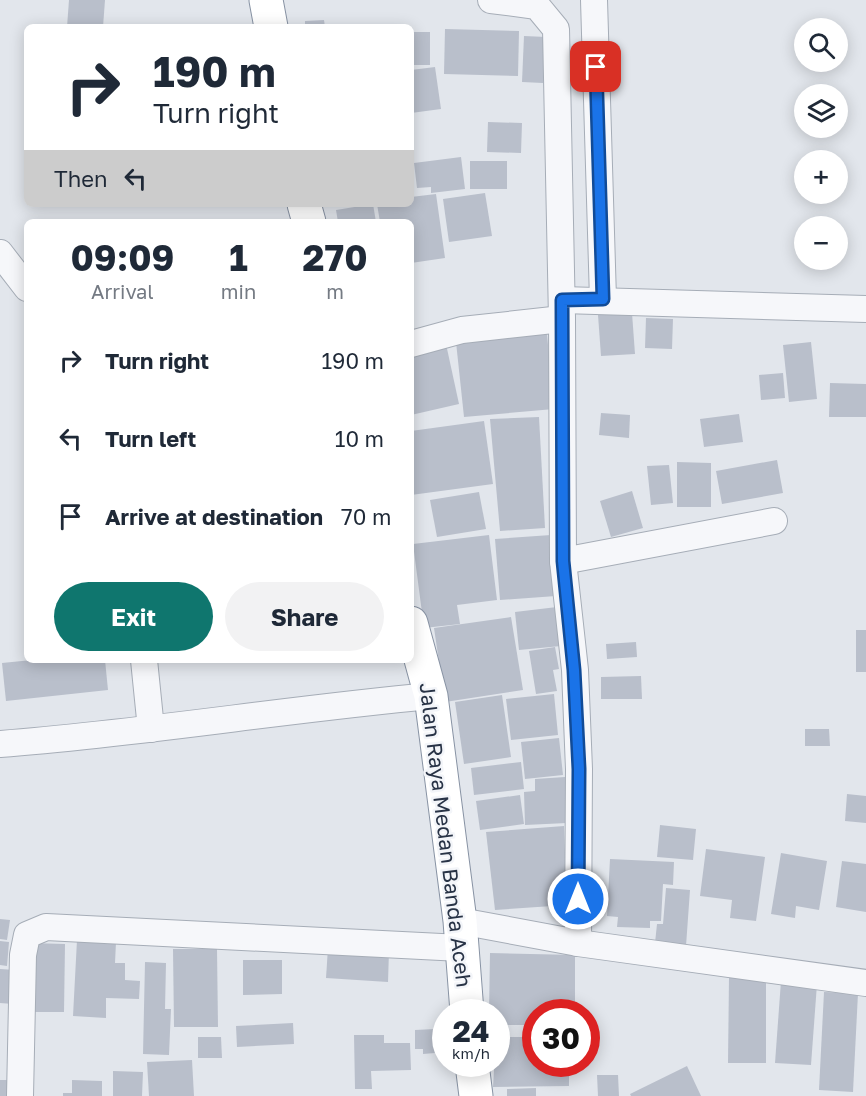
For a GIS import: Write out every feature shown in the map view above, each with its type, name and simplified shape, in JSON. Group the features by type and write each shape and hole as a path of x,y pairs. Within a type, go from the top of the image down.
{"highway":[{"path":"266,0 270,24"},
{"name":"Jalan Raya Medan Banda Aceh","path":"414,634 431,696 461,934 466,999"},
{"path":"474,1077 476,1096"}],"street":[{"path":"491,0 537,6 556,29 562,309 563,561 574,670 579,769 578,942"},
{"path":"594,0 603,299"},
{"path":"0,253 24,284"},
{"path":"414,343 462,330 603,299 866,309"},
{"path":"563,561 774,521"},
{"path":"144,663 151,729"},
{"path":"0,744 151,729 316,707 431,696"},
{"path":"20,1096 23,955 27,935 46,927 461,934 578,942 866,982"}],"building":[{"path":"69,0 105,0 103,24 67,24"},
{"path":"324,20 325,24 305,24 305,21"},
{"path":"445,29 519,31 518,76 444,74"},
{"path":"414,32 430,32 430,65 414,65"},
{"path":"524,36 546,37 543,83 522,82"},
{"path":"435,67 441,109 414,113 414,70"},
{"path":"488,122 522,123 521,153 487,152"},
{"path":"461,157 465,189 431,193 431,187 417,188 414,163"},
{"path":"470,161 507,161 507,189 470,189"},
{"path":"485,193 492,236 449,242 443,199"},
{"path":"436,194 445,258 414,263 414,219 380,219 378,207 414,207 414,197"},
{"path":"374,207 376,219 338,219 336,210"},
{"path":"632,313 635,354 601,356 598,315"},
{"path":"646,318 673,319 672,349 645,348"},
{"path":"547,334 554,409 464,417 456,342"},
{"path":"811,342 817,399 789,402 783,345"},
{"path":"446,344 459,404 414,414 414,350"},
{"path":"783,373 785,398 761,400 759,375"},
{"path":"830,383 866,384 866,417 829,417"},
{"path":"601,413 630,415 629,438 599,435"},
{"path":"739,414 743,442 704,447 700,419"},
{"path":"539,417 545,528 500,531 490,419"},
{"path":"484,421 493,484 414,495 414,431"},
{"path":"777,460 783,493 722,504 716,471"},
{"path":"677,462 711,463 711,507 677,507"},
{"path":"669,465 673,503 651,505 647,466"},
{"path":"632,491 643,528 611,537 600,501"},
{"path":"479,492 486,529 437,537 430,500"},
{"path":"489,535 497,600 457,605 460,624 424,628 414,544"},
{"path":"551,535 556,596 500,600 495,539"},
{"path":"557,607 561,646 519,650 515,612"},
{"path":"511,617 523,690 445,702 434,628"},
{"path":"856,630 866,630 866,672 856,672"},
{"path":"636,642 637,657 607,659 606,644"},
{"path":"555,647 559,669 553,670 557,691 536,694 529,651"},
{"path":"24,661 24,663 105,663 108,690 6,701 2,663"},
{"path":"641,676 642,699 601,699 601,677"},
{"path":"554,694 558,735 511,740 506,699"},
{"path":"502,695 511,757 464,764 455,702"},
{"path":"805,729 829,729 830,746 805,746"},
{"path":"559,738 563,775 525,779 521,742"},
{"path":"521,762 524,789 474,795 471,768"},
{"path":"565,777 567,823 525,825 524,792 535,791 535,779"},
{"path":"847,794 866,796 866,823 845,821"},
{"path":"520,795 524,824 480,830 476,801"},
{"path":"660,825 696,829 693,860 657,857"},
{"path":"564,826 567,905 495,910 486,832"},
{"path":"706,849 765,857 756,921 730,918 732,900 700,896"},
{"path":"781,853 827,861 819,910 796,906 795,918 771,914"},
{"path":"610,859 674,862 673,885 663,884 661,921 650,921 650,928 617,927 618,917 607,916"},
{"path":"842,861 866,864 866,912 836,907"},
{"path":"666,888 690,890 686,946 655,943 657,924 663,924"},
{"path":"0,919 10,920 7,940 0,939"},
{"path":"77,940 116,942 115,963 125,963 125,980 140,981 139,999 106,998 106,1018 73,1016"},
{"path":"0,941 9,942 7,966 0,965"},
{"path":"30,943 65,944 64,1012 29,1012"},
{"path":"328,948 389,951 388,982 326,978"},
{"path":"173,949 217,949 218,1027 174,1027"},
{"path":"490,953 575,955 575,999 522,999 522,1025 510,1025 510,999 489,999"},
{"path":"243,960 282,960 282,994 243,995"},
{"path":"145,962 166,963 165,1009 171,1009 169,1055 143,1054"},
{"path":"0,969 15,970 13,1004 0,1003"},
{"path":"729,978 766,978 766,1063 728,1063"},
{"path":"781,981 817,984 811,1065 775,1063"},
{"path":"824,992 858,993 853,1092 819,1090"},
{"path":"293,1023 294,1044 237,1047 236,1026"},
{"path":"432,1029 432,1053 423,1054 423,1049 415,1049 415,1030"},
{"path":"354,1035 384,1035 384,1043 410,1043 411,1070 371,1071 372,1089 355,1089"},
{"path":"198,1037 221,1037 222,1058 198,1058"},
{"path":"510,1037 522,1037 522,1077 569,1077 569,1086 493,1087 494,1077 510,1077"},
{"path":"192,1060 194,1096 149,1096 147,1062"},
{"path":"687,1066 701,1096 631,1096 630,1094"},
{"path":"113,1071 143,1072 142,1096 113,1096"},
{"path":"618,1075 619,1096 598,1096 597,1077"},
{"path":"0,1080 10,1080 10,1096 0,1096"},
{"path":"72,1080 102,1081 102,1096 63,1096 63,1093 72,1093"},
{"path":"536,1088 536,1096 507,1096 507,1089"}],"route":[{"path":"578,899 579,769 574,670 563,561 562,300 603,299 596,67"}]}
